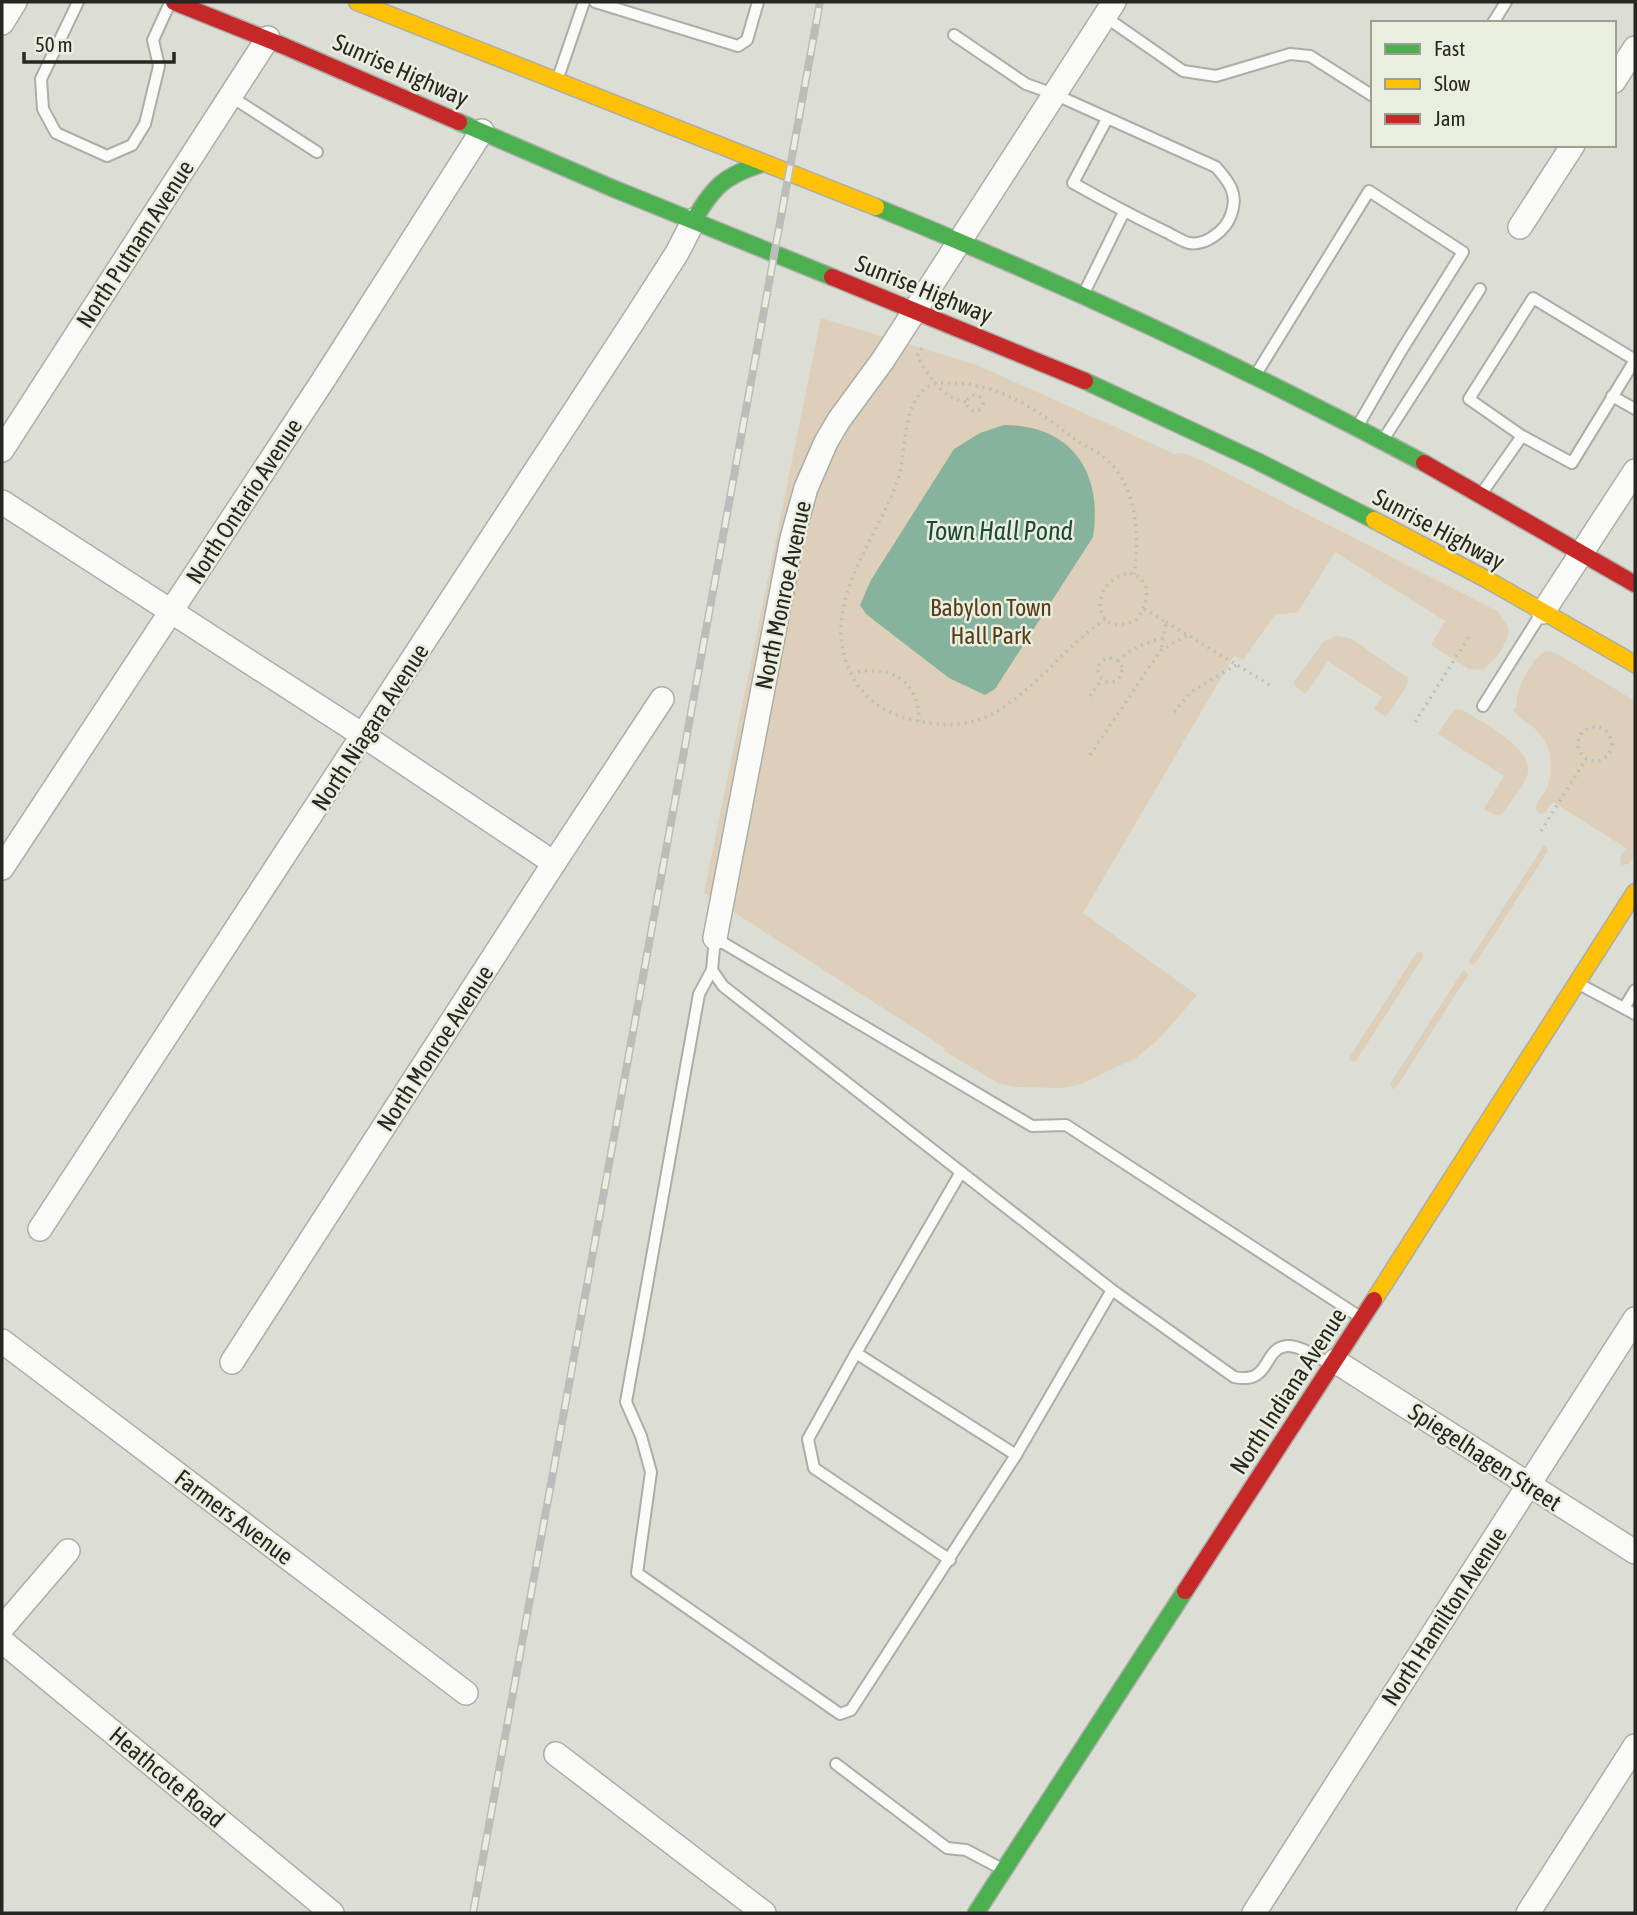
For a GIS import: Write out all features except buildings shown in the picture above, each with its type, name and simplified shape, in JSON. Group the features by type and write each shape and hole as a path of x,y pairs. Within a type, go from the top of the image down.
{"main road":[{"name":"Sunrise Highway","path":"172,2 268,38 612,188 1088,383 1245,456 1438,553 1635,664"},
{"name":"Sunrise Highway","path":"358,2 958,241 1083,295 1255,376 1382,441 1582,551 1635,584"},
{"path":"694,220 708,195 722,179 736,171 764,163"},
{"name":"North Indiana Avenue","path":"976,1913 1334,1363 1635,892"}],"street":[{"path":"2,23 15,2"},
{"name":"North Monroe Avenue","path":"715,938 798,512 806,488 826,442 915,310 1109,9"},
{"name":"North Putnam Avenue","path":"2,450 268,38"},
{"path":"1616,78 1635,48"},
{"name":"North Ontario Avenue","path":"2,868 324,379 482,131"},
{"path":"1520,227 1572,147"},
{"name":"North Niagara Avenue","path":"40,1229 364,736 677,253 694,220"},
{"path":"1543,612 1635,471"},
{"path":"2,502 364,736 554,863"},
{"name":"North Monroe Avenue","path":"232,1362 662,699"},
{"name":"North Hamilton Avenue","path":"1254,1913 1635,1320"},
{"name":"Farmers Avenue","path":"2,1341 466,1693"},
{"name":"Spiegelhagen Street","path":"1334,1363 1635,1552"},
{"path":"2,1628 68,1551"},
{"name":"Heathcote Road","path":"2,1640 332,1913"},
{"path":"1528,1913 1635,1746"},
{"path":"556,1754 764,1913"}],"lane":[{"path":"78,2 41,79 43,109 56,133 107,156 132,145 145,124 159,66 153,40 172,2"},
{"path":"557,81 584,2"},
{"path":"595,2 738,46 747,40 758,2"},
{"path":"1494,21 1506,2"},
{"path":"1109,9 1182,71 1216,76 1290,54 1300,55 1310,57 1371,95"},
{"path":"954,35 1026,85 1054,94 1216,167 1231,184 1235,202 1230,218 1220,232 1204,241 1189,243 1124,212 1073,183 1108,119"},
{"path":"230,96 317,152"},
{"path":"1255,376 1369,191 1463,252 1357,428"},
{"path":"1083,295 1124,212"},
{"path":"1382,441 1480,289"},
{"path":"1533,298 1635,360 1572,463 1522,436 1469,399 1533,298"},
{"path":"1612,396 1635,409"},
{"path":"1480,495 1522,436"},
{"path":"1483,706 1543,612"},
{"path":"1112,1290 1016,1455 851,1710 840,1714 637,1573 652,1472 641,1436 626,1402 698,994 712,971 715,938 1032,1126 1066,1125 1362,1319"},
{"path":"712,971 723,986 1112,1290 1234,1377 1252,1379 1262,1372 1276,1350 1286,1346 1334,1363"},
{"path":"1577,983 1635,1014"},
{"path":"1624,1008 1635,990"},
{"path":"950,1559 814,1468 808,1439 961,1172"},
{"path":"856,1353 1016,1455"},
{"path":"836,1764 947,1847 966,1850 1005,1871"}],"path":[{"path":"922,348 917,356 936,384 949,397 967,402"},
{"path":"1105,619 1082,635 1038,679 990,715 960,724 933,725 894,715 861,690 843,655 839,634 848,588 898,480 912,407 928,386 968,384 996,389 1054,422 1078,442 1110,462 1123,481 1130,500 1137,554 1134,574"},
{"path":"976,395 983,401 982,407 975,411 970,409 967,402 969,397 976,395"},
{"path":"1122,574 1134,574 1144,582 1147,592 1144,609 1137,619 1129,624 1109,624 1100,607 1105,586 1122,574"},
{"path":"1144,609 1270,685"},
{"path":"1090,755 1161,650 1166,622"},
{"path":"1161,650 1188,635"},
{"path":"1415,722 1470,635"},
{"path":"1118,661 1126,652 1163,638"},
{"path":"1110,658 1118,661 1122,671 1119,678 1112,682 1102,679 1098,671 1102,660 1110,658"},
{"path":"1174,712 1191,692 1236,665"},
{"path":"851,673 869,669 896,675 909,686 919,711 919,721"},
{"path":"1090,696 1102,679"},
{"path":"1592,726 1604,729 1611,736 1610,752 1602,760 1586,758 1579,749 1582,732 1592,726"},
{"path":"1541,831 1586,758"}],"green space":[{"name":"Babylon Town Hall Park","path":"821,318 977,365 1175,454 1182,453 1203,461 1499,612 1508,627 1507,639 1491,662 1482,670 1469,669 1431,645 1445,621 1335,552 1298,612 1275,615 1243,660 1234,656 1083,913 1197,995 1161,1037 1136,1058 1079,1085 1061,1088 1014,1087 998,1083 944,1051 945,1048 704,893"},
{"path":"1337,636 1350,638 1408,678 1407,686 1386,717 1374,709 1382,697 1328,661 1306,694 1295,686 1294,682 1323,642"},
{"path":"1546,651 1556,653 1635,701 1635,855 1629,864 1621,865 1620,858 1626,848 1553,802 1544,813 1539,814 1536,810 1550,778 1549,750 1543,737 1513,710 1517,707 1518,693 1525,676 1535,660"},
{"path":"1463,710 1506,737 1524,756 1528,766 1527,776 1503,813 1498,815 1484,809 1504,776 1438,734 1452,712"},
{"path":"1544,845 1548,851 1475,964 1471,965 1469,961"},
{"path":"1417,952 1422,952 1423,957 1356,1061 1351,1062 1349,1058"},
{"path":"1464,969 1468,975 1396,1088 1392,1089 1390,1084"}],"water":[{"name":"Town Hall Pond","path":"1004,425 1028,427 1048,433 1065,444 1078,457 1087,473 1093,492 1095,514 1093,537 995,689 985,695 949,678 866,614 860,605 871,580 954,449 980,433"}],"railway":[{"path":"473,1913 820,2"}],"traffic: fast":[{"path":"459,122 612,188 832,277"},
{"path":"694,220 708,198 722,183 740,172 764,163"},
{"path":"876,207 1153,328 1424,463"},
{"path":"1085,381 1257,461 1374,520"},
{"path":"976,1913 1185,1591"}],"traffic: slow":[{"path":"357,2 876,207"},
{"path":"1374,520 1486,579 1635,664"},
{"path":"1374,1300 1635,892"}],"traffic: jam":[{"path":"174,2 284,46 459,122"},
{"path":"832,277 1085,381"},
{"path":"1424,463 1635,584"},
{"path":"1185,1591 1374,1300"}]}
